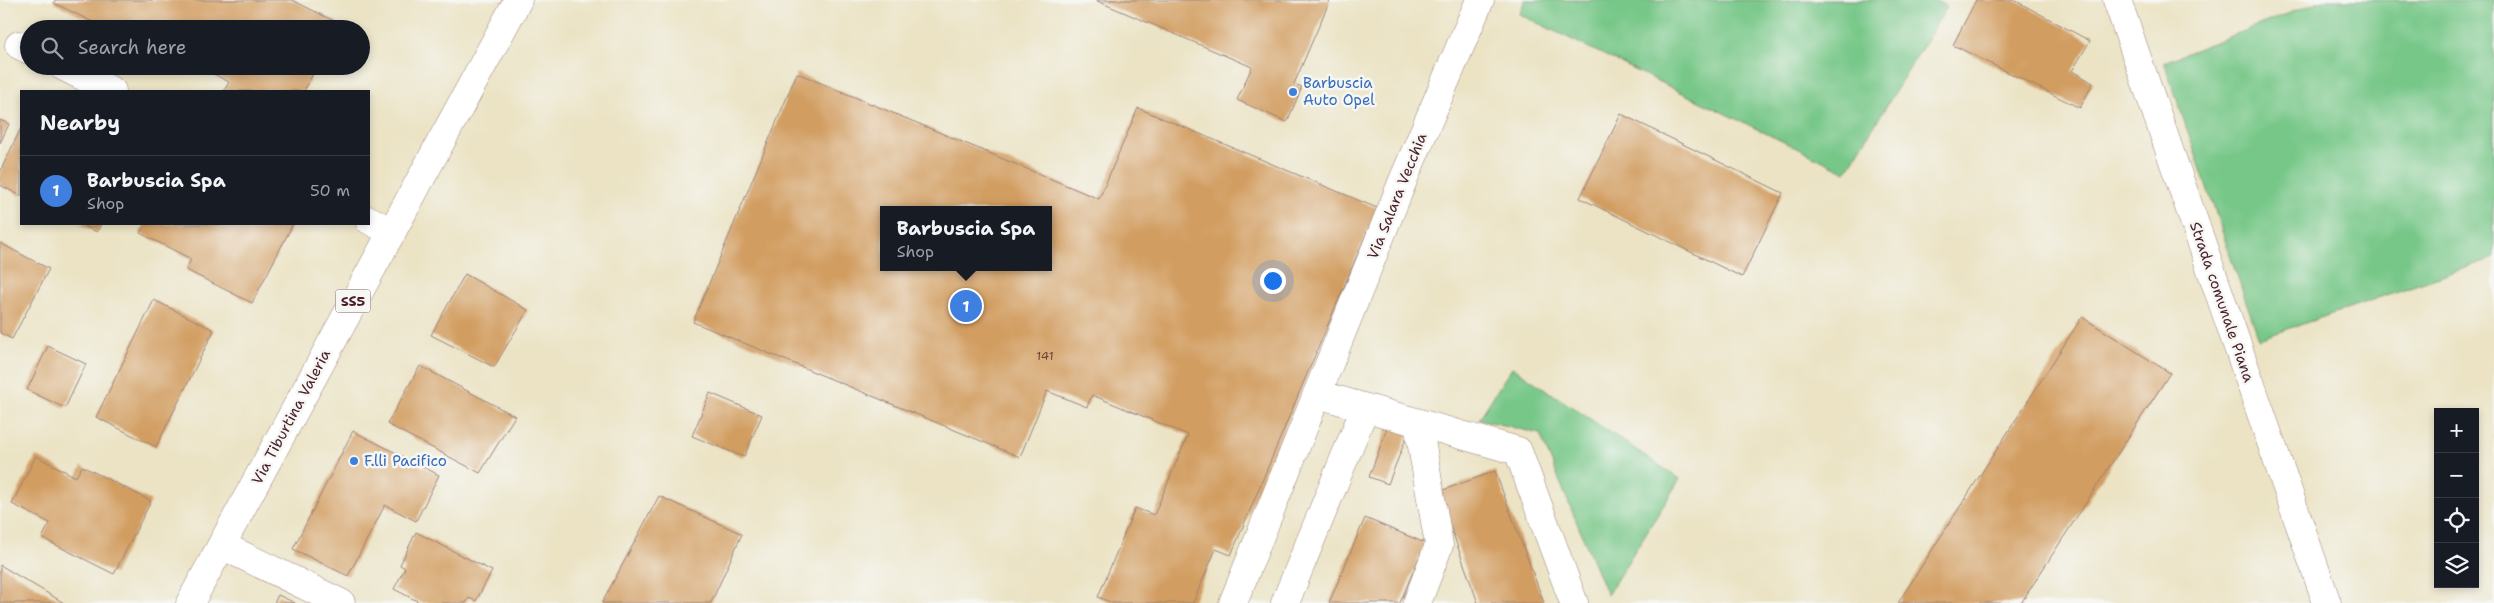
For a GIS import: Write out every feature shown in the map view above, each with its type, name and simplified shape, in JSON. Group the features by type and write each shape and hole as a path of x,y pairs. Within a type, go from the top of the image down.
{"street":[{"name":"Via Tiburtina Valeria","path":"190,603 223,546 300,399 380,226 518,0"},
{"name":"Via Salara Vecchia","path":"1233,603 1430,116 1480,0"},
{"name":"Strada comunale Piana","path":"2117,0 2327,603"},
{"path":"80,75 110,90"},
{"path":"1317,394 1518,451 1574,603"},
{"path":"1285,603 1365,408"},
{"path":"1417,603 1439,545 1418,422"},
{"path":"223,546 342,603"}],"green space":[{"path":"1525,0 1934,0 1947,7 1846,172 1519,14"},
{"path":"2323,0 2494,0 2494,258 2259,339 2164,62"},
{"path":"1512,367 1680,479 1607,595 1540,434 1479,419"}],"building":[{"path":"55,0 292,0 332,20 89,20 54,3"},
{"path":"1095,0 1330,0 1294,84 1302,87 1287,122 1237,100 1252,67"},
{"path":"1976,0 2014,0 2090,41 2072,71 2093,83 2080,108 1953,45"},
{"path":"797,73 1099,199 1138,108 1377,208 1231,555 1216,549 1193,603 1112,603 1098,597 1135,508 1154,515 1188,435 1092,395 1087,407 1047,391 1020,457 693,322"},
{"path":"215,75 312,75 305,90 225,90 229,82"},
{"path":"1621,114 1783,193 1742,277 1580,198"},
{"path":"0,120 9,124 0,143"},
{"path":"20,130 20,195 0,185 0,172"},
{"path":"81,225 100,225 97,232"},
{"path":"144,225 292,225 252,303 186,270 191,259 140,233"},
{"path":"0,243 49,269 12,339 0,333"},
{"path":"465,274 528,310 494,367 431,335"},
{"path":"154,300 214,330 156,447 96,417"},
{"path":"2082,317 2170,373 2021,603 1898,603"},
{"path":"48,346 86,364 65,408 27,390"},
{"path":"420,366 515,416 480,473 387,424"},
{"path":"710,393 762,415 744,457 692,436"},
{"path":"1389,423 1409,431 1388,484 1369,477"},
{"path":"353,431 439,475 416,521 385,505 348,576 293,549"},
{"path":"36,456 76,477 82,466 151,501 114,574 42,538 50,523 12,504"},
{"path":"1495,471 1544,603 1478,603 1438,492"},
{"path":"659,496 742,534 711,603 602,603"},
{"path":"1365,518 1425,543 1400,603 1329,603"},
{"path":"416,532 492,571 476,601 469,598 466,603 421,603 394,589 405,568 400,565"},
{"path":"0,565 64,603 0,603"},
{"path":"278,595 295,603 274,603"}],"place":[{"name":"Barbuscia Auto Opel","path":"1293,92"},
{"name":"Barbuscia Spa","path":"966,306"},
{"name":"F.lli Pacifico","path":"354,461"}]}
